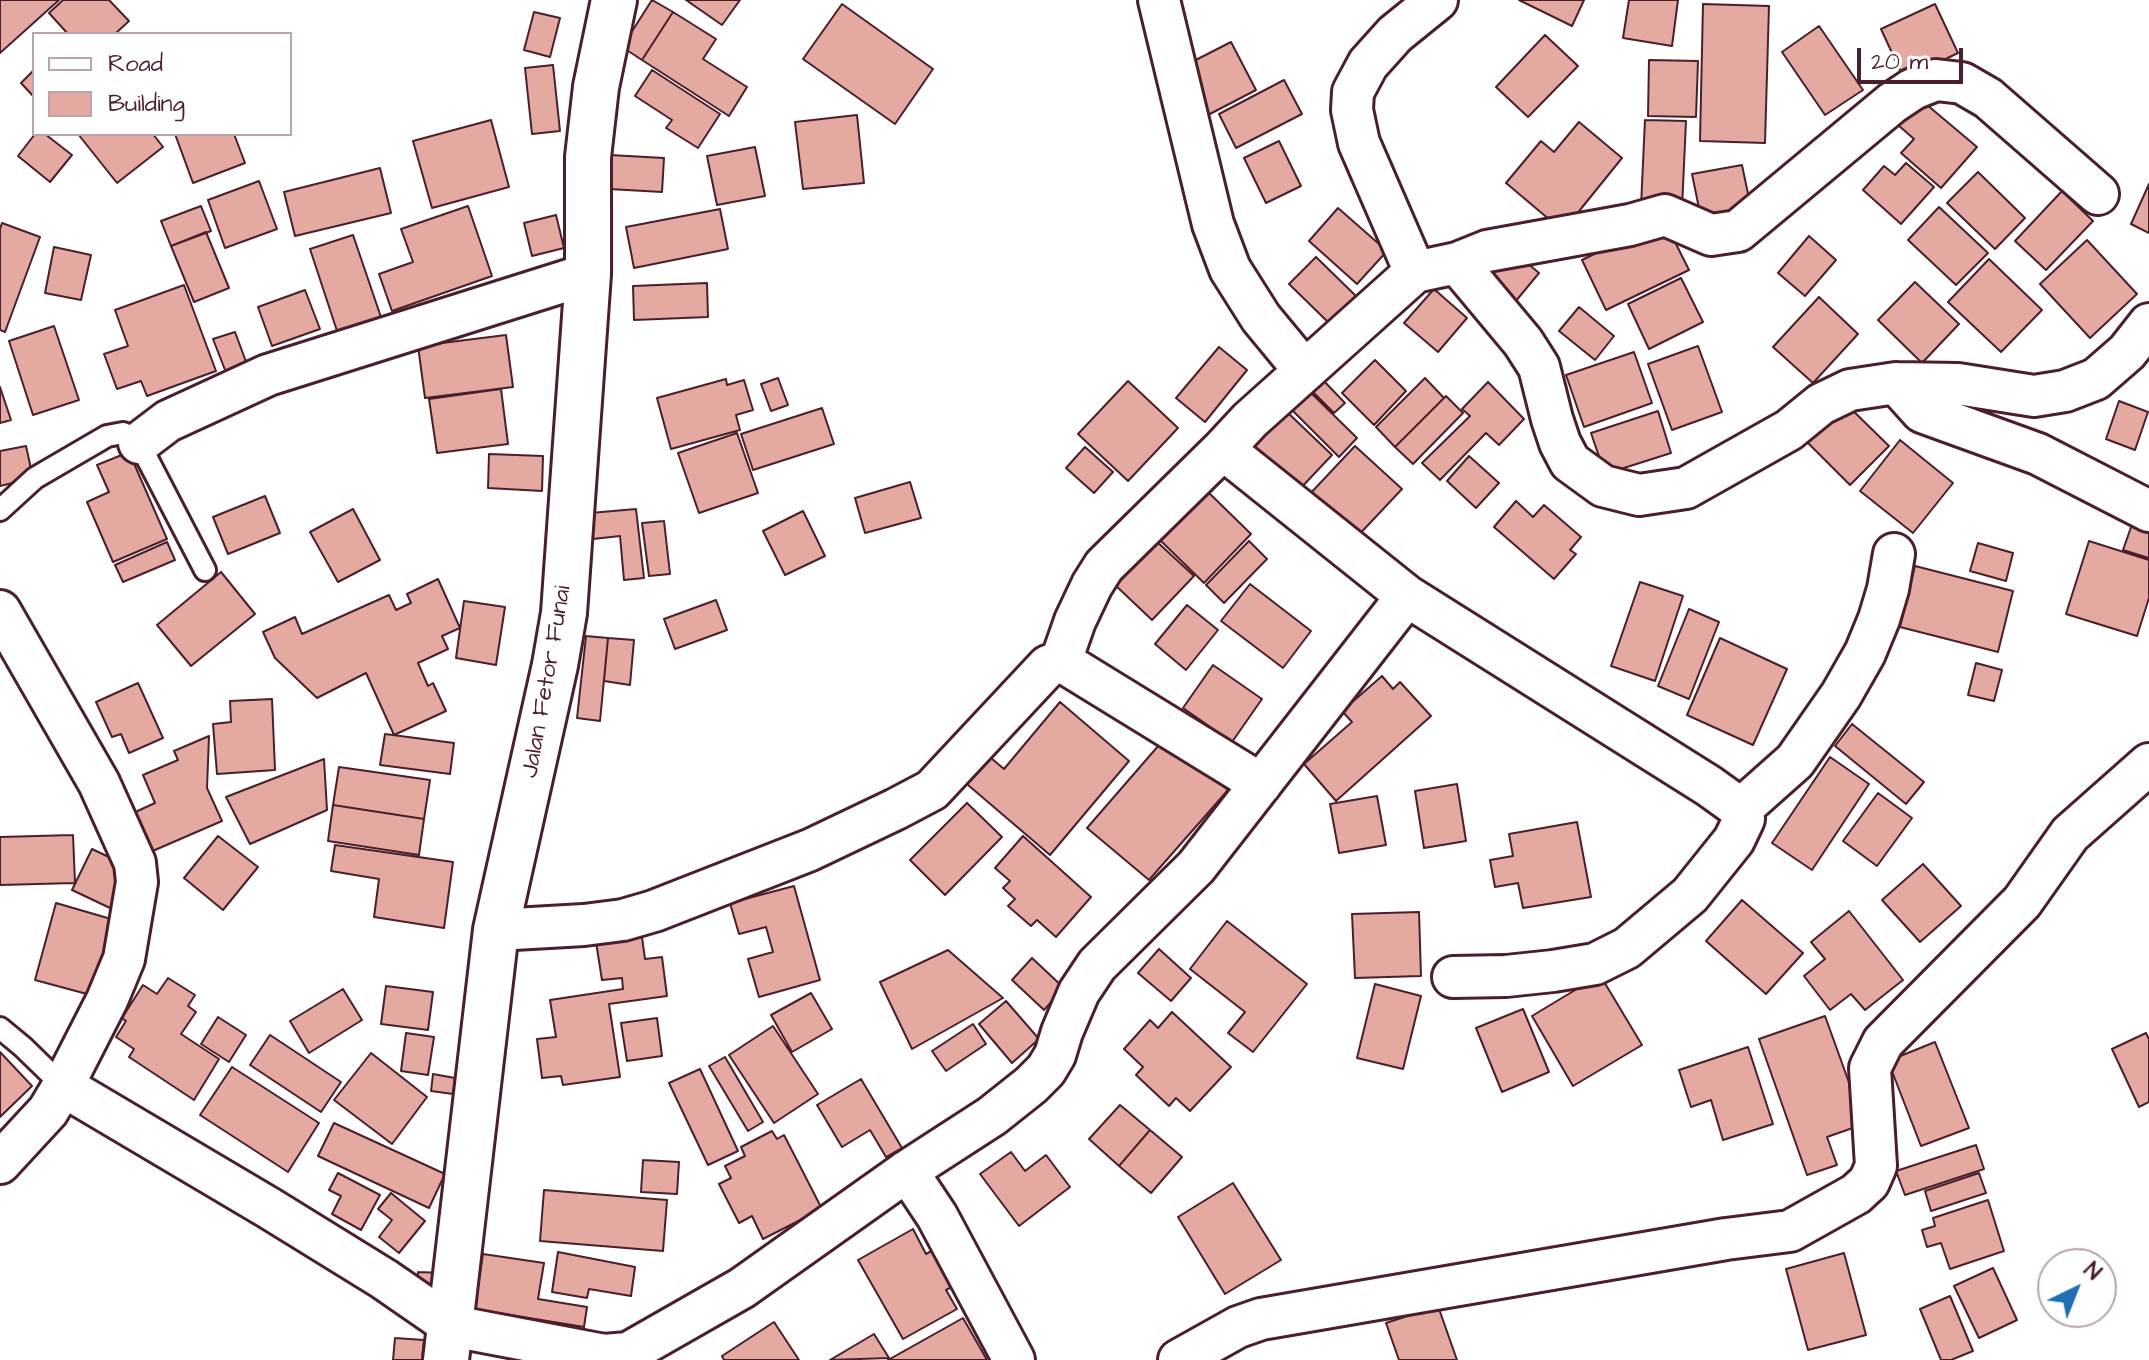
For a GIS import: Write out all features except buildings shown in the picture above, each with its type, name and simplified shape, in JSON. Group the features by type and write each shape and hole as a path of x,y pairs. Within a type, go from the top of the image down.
{"street":[{"name":"Jalan Fetor Funai","path":"449,1343 496,930 564,613 588,274 588,157 596,87 614,0"},
{"path":"1159,0 1213,224 1230,269 1261,318 1304,370"},
{"path":"1415,272 1359,143 1352,110 1353,92 1368,64 1386,44 1437,0"},
{"path":"496,930 584,925 623,920 654,911 810,850 932,790 1048,666 1061,661 1086,597 1104,566 1304,370 1415,272 1457,263 1487,251 1630,225 1665,215 1711,235 1738,231 1892,103 1913,89 1936,80 1962,83 1988,98 2098,194"},
{"path":"1457,263 1523,342 1539,367 1552,419 1570,462 1603,486 1639,495 1686,488 1789,430 1821,404 1850,390 1896,383 1958,384 2034,396 2065,391 2096,379 2127,352 2149,324"},
{"path":"139,443 168,421 268,375 588,274"},
{"path":"1896,383 1922,412 2038,454 2149,511"},
{"path":"1223,449 1407,596 1741,809 1743,827 1699,884 1669,914 1627,948 1595,964 1506,976 1453,977"},
{"path":"1741,809 1795,761 1841,695 1865,653 1879,619 1894,554"},
{"path":"63,1086 384,1279 449,1343 628,1357 742,1288 907,1171 992,1116 1046,1070 1055,1055 1079,992 1097,965 1196,867 1407,596"},
{"path":"0,611 99,783 135,863 137,882 124,959 107,1000 48,1111 0,1163"},
{"path":"1061,661 1261,784"},
{"path":"1179,1360 1238,1327 1261,1319 1726,1239 1790,1231 1856,1194 1869,1182 1876,1166 1870,1068 1883,1042 2022,902 2070,834 2149,764"},
{"path":"907,1171 937,1216 1014,1360"}],"lane":[{"path":"0,510 35,478 107,436 123,433 139,443 205,570"},
{"path":"0,1028 63,1086"}]}
